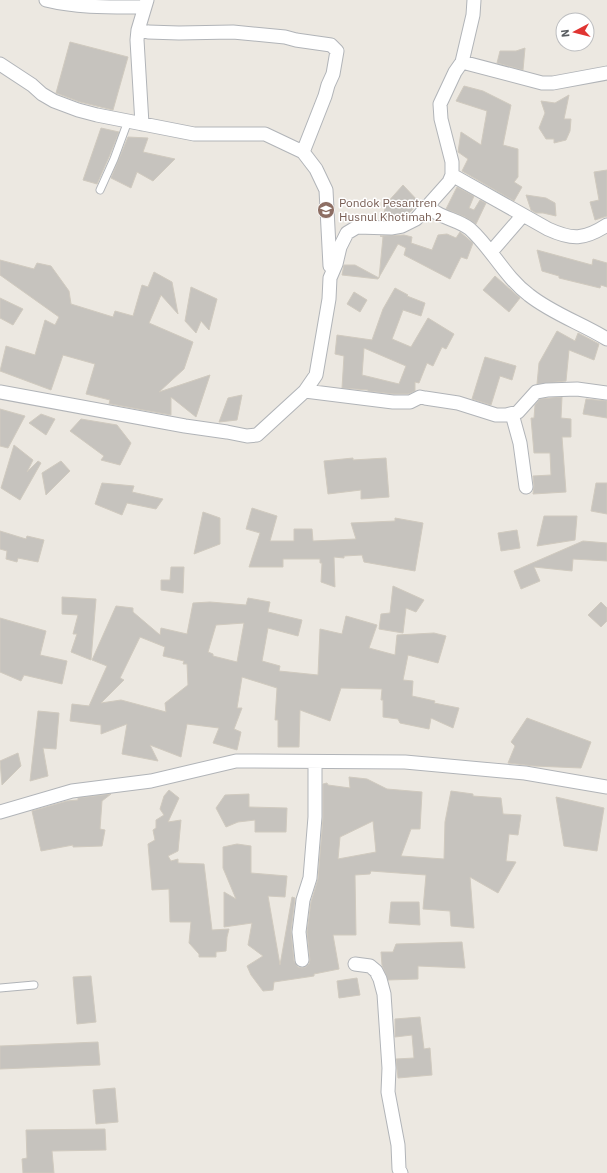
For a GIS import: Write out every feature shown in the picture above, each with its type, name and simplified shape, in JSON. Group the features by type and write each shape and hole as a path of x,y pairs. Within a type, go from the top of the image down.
{"street":[{"path":"46,0 63,4 100,6 146,3 136,40 142,124"},
{"path":"330,278 336,264 340,247 347,233 357,227 391,228 402,226 416,219 449,182 452,175 452,162 441,119 440,104 455,72 462,62 473,15 474,0"},
{"path":"138,30 163,32 233,32 285,37 331,45 336,51 333,74 303,152"},
{"path":"462,62 542,83 553,83 607,73"},
{"path":"0,64 54,101 97,115 194,134 265,134 303,152 316,169 326,190 330,278 329,299 316,375 305,391 257,435 247,436 0,392"},
{"path":"452,175 562,235 580,237 597,232 607,225"},
{"path":"426,206 436,213 469,229 491,252 511,279 529,296 553,312 607,339"},
{"path":"491,252 523,215"},
{"path":"305,391 393,402 410,402 420,398 425,398 458,403 496,414 512,414 518,412 536,392 577,389 607,392"},
{"path":"512,414 520,443 526,487"},
{"path":"0,812 72,792 151,781 236,761 405,762 525,773 607,787"},
{"path":"302,960 299,932 303,900 310,878 315,816 315,762"},
{"path":"355,964 370,966 376,971 384,994 389,1068 388,1092 398,1145 400,1173"}],"lane":[{"path":"100,190 114,159 128,121"},
{"path":"0,988 34,986"}],"building":[{"path":"70,42 128,57 113,110 80,102 56,93"},
{"path":"525,48 523,70 497,63 500,51 516,51"},
{"path":"464,86 483,91 511,105 503,145 518,149 518,177 514,182 522,187 514,201 462,171 468,159 458,152 461,132 481,145 487,111 456,101"},
{"path":"569,95 564,119 571,119 570,131 566,140 554,143 554,139 546,139 539,128 545,113 541,101 555,103"},
{"path":"101,128 119,132 97,184 83,180"},
{"path":"128,137 148,138 143,152 175,159 153,181 137,172 131,188 111,178"},
{"path":"607,170 607,216 595,220 590,202 599,200 594,172"},
{"path":"403,185 419,202 418,204 409,213 399,218 392,220 383,218 386,204"},
{"path":"457,187 474,196 469,208 474,210 480,200 486,203 476,224 465,217 446,209"},
{"path":"526,195 546,198 555,203 556,216 536,213 531,210"},
{"path":"460,232 473,243 467,259 461,257 450,279 404,255 406,248 398,244 379,277 383,237 380,236 404,235 412,237 411,243 432,250 438,235 447,234 456,238"},
{"path":"537,250 592,265 593,259 607,263 607,287 601,285 600,288 559,278 559,276 542,271"},
{"path":"0,260 34,269 37,263 51,266 69,291 71,304 113,317 115,311 133,316 142,285 148,287 154,272 172,282 178,314 161,295 149,323 193,342 184,369 159,392 210,375 196,417 171,397 171,415 109,404 110,400 86,394 95,364 63,355 51,390 0,371 6,346 35,355 45,320 55,325 59,317 0,275"},
{"path":"344,265 355,265 379,278 342,275"},
{"path":"495,276 520,298 509,312 483,290"},
{"path":"191,287 217,299 209,330 201,321 196,333 185,321"},
{"path":"395,288 408,295 407,296 425,303 421,316 403,310 392,339 411,347 428,318 454,334 446,349 442,347 433,366 427,363 419,383 415,382 415,391 408,394 394,394 342,388 344,356 335,354 337,335 372,340 383,309","holes":["364,348 406,366 399,384 362,375"]},
{"path":"354,292 367,300 360,312 347,304"},
{"path":"0,298 23,309 13,325 0,318"},
{"path":"557,331 575,341 578,333 599,344 594,360 569,350 566,381 537,384 539,363"},
{"path":"485,357 516,366 512,380 500,376 491,405 472,399"},
{"path":"242,395 237,420 219,422 228,398"},
{"path":"562,397 561,418 571,419 571,437 562,437 566,492 533,494 533,476 551,475 550,453 534,453 531,418 534,418 535,405 540,399"},
{"path":"586,399 607,401 607,418 583,414"},
{"path":"0,409 25,416 8,448 0,446"},
{"path":"41,414 55,419 46,435 29,423"},
{"path":"81,419 117,425 131,443 120,465 101,460 104,456 70,431"},
{"path":"14,445 33,460 27,472 38,461 41,463 20,500 1,488"},
{"path":"353,458 353,460 386,458 389,497 361,499 361,490 328,494 324,461"},
{"path":"61,461 70,471 46,495 42,473"},
{"path":"102,483 134,486 132,492 163,499 156,509 127,503 122,515 95,504"},
{"path":"596,483 607,483 607,514 591,511"},
{"path":"252,508 277,516 270,541 294,541 294,529 312,529 313,541 356,539 351,523 395,521 395,518 423,523 415,571 364,562 362,555 344,556 344,558 334,557 335,587 321,582 322,563 320,563 320,559 283,559 283,567 249,567 260,533 246,529"},
{"path":"203,512 220,518 220,544 194,554"},
{"path":"544,516 577,516 575,540 537,546"},
{"path":"517,530 520,548 501,551 498,533"},
{"path":"0,531 26,539 27,536 44,540 38,562 18,558 17,562 6,559 7,551 0,549"},
{"path":"583,541 607,543 607,561 573,559 572,571 534,567 540,581 521,589 514,571"},
{"path":"171,567 184,567 183,593 161,590 161,580 170,580"},
{"path":"393,586 424,600 416,612 406,608 403,633 379,629 381,614 390,613"},
{"path":"62,597 96,599 91,660 71,652 77,634 73,634 78,615 62,614"},
{"path":"248,598 270,602 268,612 302,620 298,636 268,628 262,661 280,666 279,671 318,675 320,629 342,634 346,616 377,625 369,648 395,655 397,635 434,633 446,636 438,663 408,655 403,680 413,681 412,696 435,701 434,703 459,708 453,728 431,718 429,729 400,723 398,719 383,717 383,700 381,700 382,689 341,688 330,721 300,710 299,747 278,747 278,720 275,720 277,688 242,677 237,708 242,708 234,729 241,732 237,750 213,743 219,728 187,724 181,757 150,745 158,761 122,754 127,724 101,734 101,725 70,721 72,704 89,706 107,666 92,660 116,606 133,608 133,612 160,635 161,628 187,634 193,603 210,602 246,605","holes":["244,623 237,662 213,656 213,654 208,652 216,625","140,637 165,647 163,656 184,661 183,664 187,664 188,685 165,703 166,712 121,700 101,703 124,680 120,678"]},
{"path":"601,602 607,608 607,621 601,627 588,615"},
{"path":"0,618 46,631 40,655 67,661 62,684 24,675 21,681 0,672"},
{"path":"38,711 59,713 56,749 43,748 48,776 30,781"},
{"path":"527,718 591,742 581,768 534,766 508,763 515,746 511,742"},
{"path":"18,753 21,766 2,785 0,761"},
{"path":"349,777 367,779 387,789 422,792 420,829 411,829 401,856 444,859 445,822 451,791 473,794 473,796 501,798 503,814 521,815 518,835 509,834 506,861 516,862 498,893 470,877 474,928 451,926 450,911 423,909 426,875 371,871 370,874 355,875 356,935 333,935 339,969 314,974 314,976 274,982 273,990 263,991 251,975 247,966 263,956 248,945 252,923 224,927 224,892 236,899 223,868 223,847 237,844 251,846 251,873 287,876 285,897 268,896 280,965 292,897 295,898 291,931 294,961 298,967 306,967 310,960 307,932 311,902 318,879 323,818 323,784 327,783 328,785 350,788","holes":["373,821 376,852 338,859 340,837"]},
{"path":"169,790 179,798 168,822 181,820 178,851 168,856 171,861 178,859 178,863 204,864 212,930 229,929 226,951 216,952 216,957 199,957 199,954 189,943 191,922 170,922 169,889 152,890 148,844 155,840 153,830 156,828 156,820 164,815 160,809 164,796"},
{"path":"111,794 102,801 100,829 105,830 102,846 73,847 73,845 41,851 32,811 67,801 78,800 78,798"},
{"path":"249,794 249,807 287,808 286,832 255,832 255,820 238,822 226,827 216,808 225,795"},
{"path":"556,797 604,808 597,851 564,846"},
{"path":"391,902 419,902 420,925 389,923"},
{"path":"462,942 465,968 418,966 418,979 388,980 382,965 381,952 393,952 396,944"},
{"path":"91,976 96,1022 77,1024 73,977"},
{"path":"357,978 360,995 339,998 337,981"},
{"path":"420,1017 424,1049 430,1048 432,1075 398,1078 396,1059 414,1058 412,1035 395,1037 395,1019"},
{"path":"98,1042 100,1065 0,1069 0,1046"},
{"path":"115,1088 118,1122 96,1124 93,1090"},
{"path":"105,1129 106,1150 52,1151 54,1173 23,1173 22,1159 27,1158 26,1130"}],"place":[{"name":"Pondok Pesantren Husnul Khotimah 2","path":"326,210"}]}
